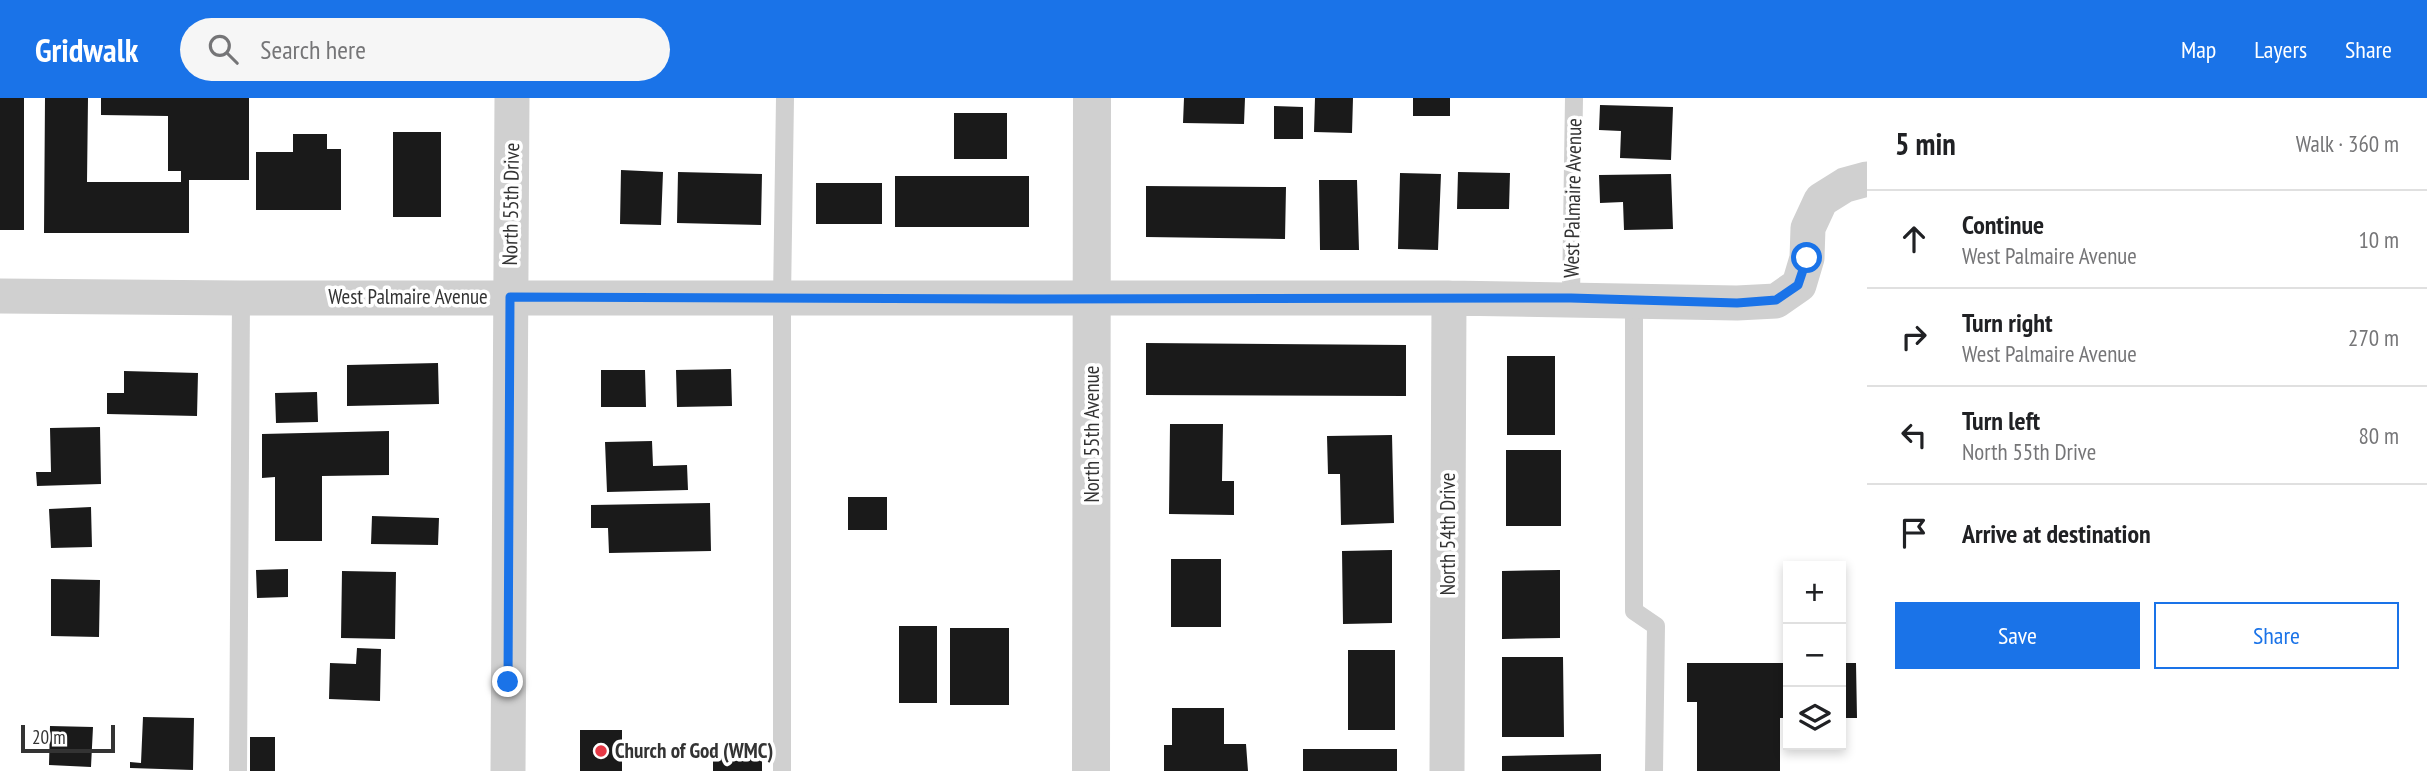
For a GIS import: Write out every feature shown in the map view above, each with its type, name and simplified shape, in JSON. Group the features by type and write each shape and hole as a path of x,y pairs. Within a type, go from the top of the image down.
{"street":[{"name":"North 55th Drive","path":"508,771 512,98"},
{"name":"North 55th Avenue","path":"1091,771 1093,98"},
{"name":"West Palmaire Avenue","path":"0,296 1571,298 1737,303 1776,300 1798,285 1807,258 1808,228 1821,200 1844,185 1867,179"},
{"name":"North 54th Drive","path":"1447,771 1449,298"}],"lane":[{"path":"782,771 782,298 785,98"},
{"name":"West Palmaire Avenue","path":"1571,298 1574,98"},
{"path":"238,771 241,298"},
{"path":"1634,299 1634,611 1656,626 1654,771"}],"building":[{"path":"0,98 24,98 24,230 0,230"},
{"path":"45,98 88,98 87,182 181,182 181,171 168,171 168,116 101,115 101,98 249,98 249,180 189,180 189,233 44,233"},
{"path":"1184,98 1245,98 1244,124 1183,123"},
{"path":"1315,98 1353,98 1352,133 1314,132"},
{"path":"1413,98 1450,98 1450,116 1413,116"},
{"path":"1600,105 1673,107 1671,160 1620,158 1621,131 1599,130"},
{"path":"1274,106 1303,107 1303,139 1274,139"},
{"path":"954,113 1007,113 1007,159 954,159"},
{"path":"393,132 441,132 441,217 393,217"},
{"path":"293,134 327,134 327,149 341,149 341,210 256,210 256,152 293,152"},
{"path":"621,170 663,172 661,225 620,224"},
{"path":"678,172 762,174 761,225 677,223"},
{"path":"1458,172 1510,173 1509,209 1457,209"},
{"path":"1400,173 1441,174 1438,250 1398,249"},
{"path":"1671,174 1673,229 1624,230 1623,202 1600,203 1599,175"},
{"path":"895,176 1029,176 1029,227 895,227"},
{"path":"1319,180 1357,180 1359,250 1320,250"},
{"path":"816,183 882,183 882,224 816,224"},
{"path":"1146,186 1286,187 1285,239 1146,237"},
{"path":"1146,343 1406,345 1406,396 1146,395"},
{"path":"1507,356 1555,356 1555,435 1507,435"},
{"path":"438,363 439,404 347,406 347,365"},
{"path":"731,369 732,406 677,407 676,370"},
{"path":"601,370 645,370 646,407 601,407"},
{"path":"124,371 198,373 197,416 107,414 107,393 124,393"},
{"path":"317,392 318,422 276,423 275,393"},
{"path":"1170,424 1223,424 1222,481 1234,481 1234,515 1169,514"},
{"path":"100,427 101,484 37,486 36,472 51,472 50,428"},
{"path":"389,431 389,475 322,476 322,541 275,541 275,477 262,478 262,434"},
{"path":"1392,435 1394,523 1341,525 1340,474 1328,474 1327,436"},
{"path":"652,441 653,466 687,465 688,490 607,492 605,442"},
{"path":"1506,450 1561,450 1561,526 1506,526"},
{"path":"848,497 887,497 887,530 848,530"},
{"path":"710,503 711,551 609,553 608,528 591,528 591,505"},
{"path":"91,507 92,547 51,548 49,509"},
{"path":"372,516 439,518 438,545 371,544"},
{"path":"1392,550 1392,623 1343,624 1342,551"},
{"path":"1171,559 1221,559 1221,627 1171,627"},
{"path":"288,569 288,597 257,598 256,570"},
{"path":"1560,570 1560,638 1502,639 1502,571"},
{"path":"342,571 396,572 395,639 341,638"},
{"path":"51,579 100,580 99,637 51,636"},
{"path":"899,626 937,626 937,703 899,703"},
{"path":"950,628 1009,628 1009,705 950,705"},
{"path":"357,648 381,649 380,701 329,699 330,663 356,664"},
{"path":"1348,650 1395,650 1395,730 1348,730"},
{"path":"1502,657 1563,657 1564,737 1502,737"},
{"path":"1687,663 1783,663 1780,771 1697,771 1697,702 1687,702"},
{"path":"1846,663 1856,663 1857,718 1846,718"},
{"path":"1172,708 1224,708 1224,744 1246,744 1248,771 1164,771 1164,745 1172,745"},
{"path":"143,717 194,718 193,770 130,768 130,762 141,763"},
{"path":"50,726 93,727 91,767 49,765"},
{"name":"Church of God (WMC)","path":"580,730 622,730 622,771 580,771"},
{"path":"250,737 275,737 275,771 250,771"},
{"path":"1303,749 1397,749 1397,771 1303,771"},
{"path":"713,751 762,752 762,771 713,771"},
{"path":"1601,754 1601,771 1502,771 1502,756"}],"place":[{"name":"Church of God (WMC)","path":"601,751"}],"route":[{"path":"508,682 510,297 1571,298 1737,303 1776,300 1798,285 1807,258"}]}
